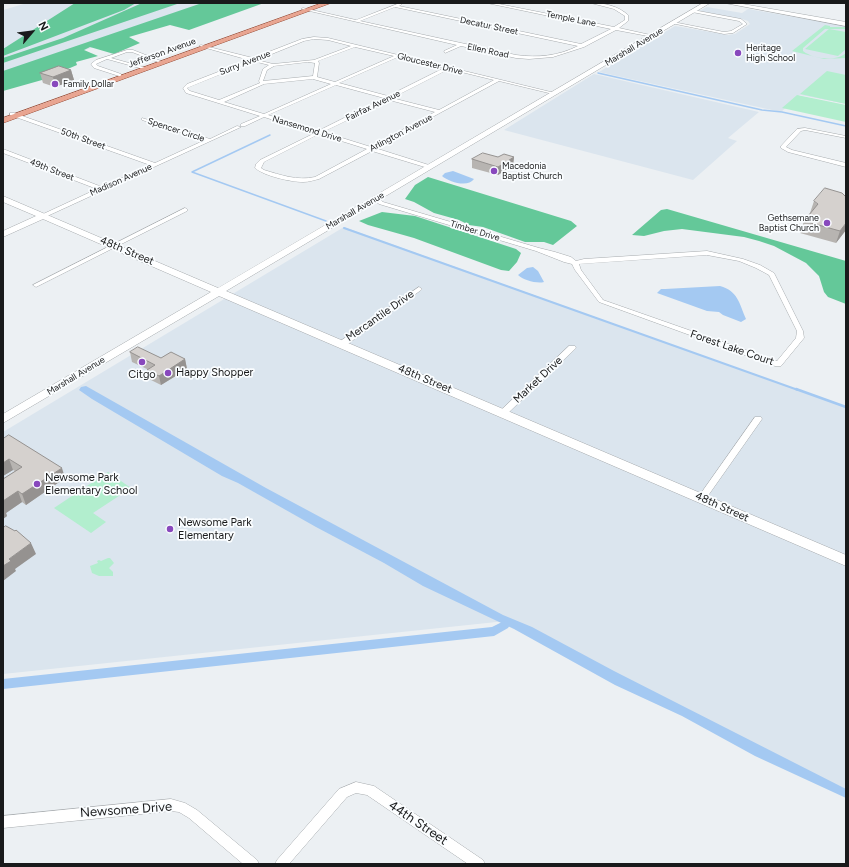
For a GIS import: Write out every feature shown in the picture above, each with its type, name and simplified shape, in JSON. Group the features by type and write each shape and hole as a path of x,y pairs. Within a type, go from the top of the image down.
{"main road":[{"name":"Jefferson Avenue","path":"306,9 319,3"},
{"name":"Jefferson Avenue","path":"3,117 15,115 306,9 328,3"},
{"name":"Jefferson Avenue","path":"3,121 119,75 201,47"}],"street":[{"path":"356,21 402,3"},
{"name":"Temple Lane","path":"489,3 652,36"},
{"name":"Ellen Road","path":"306,9 460,45 507,55 534,58 563,55 583,46 626,21 626,14 611,7 593,3"},
{"name":"Marshall Avenue","path":"3,420 707,3"},
{"path":"728,3 846,24"},
{"name":"Decatur Street","path":"395,6 583,46"},
{"path":"673,24 724,33 732,32 745,24 740,20 693,12"},
{"name":"Gloucester Drive","path":"306,39 324,38 553,93"},
{"name":"Surry Avenue","path":"185,88 189,84 306,39"},
{"path":"445,52 460,45"},
{"path":"201,47 267,67 273,65 315,61 354,46"},
{"path":"201,47 273,65"},
{"path":"119,75 93,64 130,51 159,61"},
{"name":"Madison Avenue","path":"3,234 397,56"},
{"path":"108,58 143,68"},
{"path":"314,78 318,63 315,61"},
{"path":"262,83 261,81 267,67"},
{"name":"Fairfax Avenue","path":"303,181 291,180 262,171 258,168 258,164 262,160 448,68"},
{"path":"219,102 262,83 314,78 440,112"},
{"name":"Arlington Avenue","path":"303,181 316,178 498,80"},
{"name":"Nansemond Drive","path":"185,88 188,92 219,102 430,166"},
{"name":"50th Street","path":"15,115 154,165"},
{"name":"Spencer Circle","path":"144,119 209,140"},
{"path":"846,137 805,129 799,130 783,146 790,151 846,165"},
{"name":"49th Street","path":"3,151 101,189"},
{"name":"48th Street","path":"3,199 846,560"},
{"name":"Timber Drive","path":"376,199 381,203 538,250"},
{"path":"36,285 185,210"},
{"name":"Forest Lake Court","path":"538,250 566,261 575,262 708,253 764,268 772,274 800,332 800,338 778,364 601,301 578,270 575,262"},
{"name":"Mercantile Drive","path":"342,344 418,289"},
{"name":"Market Drive","path":"503,413 572,348"},
{"path":"702,498 758,418"},
{"name":"44th Street","path":"281,864 342,793 356,787 370,790 479,864"},
{"name":"Newsome Drive","path":"3,822 171,805 181,807 193,814 253,864"}],"shaded area":[{"path":"27,3 209,3 170,22 3,77 3,10"},
{"name":"Heritage High School","path":"707,7 742,13 748,9 846,26 846,104 800,95 781,112 599,72 675,26 728,35 735,34 750,24 748,21 742,19 699,11"},
{"path":"594,74 759,112 728,138 737,141 693,180 504,130"},
{"path":"344,227 846,407 846,793 506,621 3,674 3,432"}],"green space":[{"path":"75,3 136,3 124,10 3,56 3,49"},
{"path":"142,3 180,3 3,63 3,58 63,38"},
{"path":"202,3 264,3 189,30 170,25 129,37 140,43 114,54 90,47 84,50 98,56 76,62 77,65 42,80 3,91 3,71"},
{"path":"825,25 830,27 846,27 846,29 825,29 803,48 803,51 807,54 815,57 792,51"},
{"path":"829,29 846,32 846,49 838,56 805,49"},
{"path":"846,53 846,58 824,59 820,58 836,58"},
{"path":"827,71 846,75 846,104 800,94"},
{"path":"797,95 846,105 846,122 782,108"},
{"path":"428,177 571,221 577,226 553,245 544,242 525,242 483,227 469,225 459,220 434,213 414,202 405,199 415,185"},
{"path":"667,209 846,261 846,304 828,297 824,292 819,276 806,263 774,246 759,241 744,237 682,229 664,231 644,236 632,235 661,210"},
{"path":"382,212 415,216 516,249 521,253 517,262 509,271 501,270 414,238 359,221"},
{"path":"108,472 131,488 93,513 106,522 91,533 54,508"},
{"path":"110,558 114,563 109,568 113,572 113,576 99,576 92,573 90,566 98,563 97,561 99,560 101,561"}],"water":[{"path":"453,171 474,179 471,182 463,184 454,182 442,176 445,173"},
{"path":"533,267 538,271 544,282 530,281 518,275 527,268"},
{"path":"720,286 726,288 734,294 746,319 741,322 719,312 707,311 657,293 661,289"},
{"path":"86,386 266,488 503,615 532,627 614,671 846,789 846,798 755,756 682,716 615,685 514,629 423,586 238,483 222,476 92,399 79,390 81,387"}],"building":[{"path":"59,66 71,70 53,77 40,73"},
{"path":"483,153 498,157 504,154 514,157 498,167 472,159"},
{"name":"Gethsemane Baptist Church","path":"825,188 842,193 846,197 846,223 840,231 804,221 818,204 814,201"},
{"path":"138,347 161,358 171,352 185,359 159,376 147,370 155,365 130,352"},
{"path":"9,435 62,468 22,494 18,491 3,501 3,479 22,467 9,459 3,463 3,439"},
{"path":"6,526 15,531 16,530 31,543 9,559 11,561 3,566 3,528"}],"waterway":[{"path":"598,73 762,110 782,112 846,126"},
{"path":"270,135 192,172 326,221"},
{"path":"344,228 798,390"},
{"path":"796,389 846,407"},
{"path":"3,684 494,631 504,625"}],"place":[{"name":"Heritage High School","path":"738,53"},
{"name":"Family Dollar","path":"55,84"},
{"name":"Macedonia Baptist Church","path":"494,171"},
{"name":"Gethsemane Baptist Church","path":"827,223"},
{"name":"Citgo","path":"142,362"},
{"name":"Happy Shopper","path":"168,373"},
{"name":"Newsome Park Elementary School","path":"37,484"},
{"name":"Newsome Park Elementary","path":"170,529"}]}
